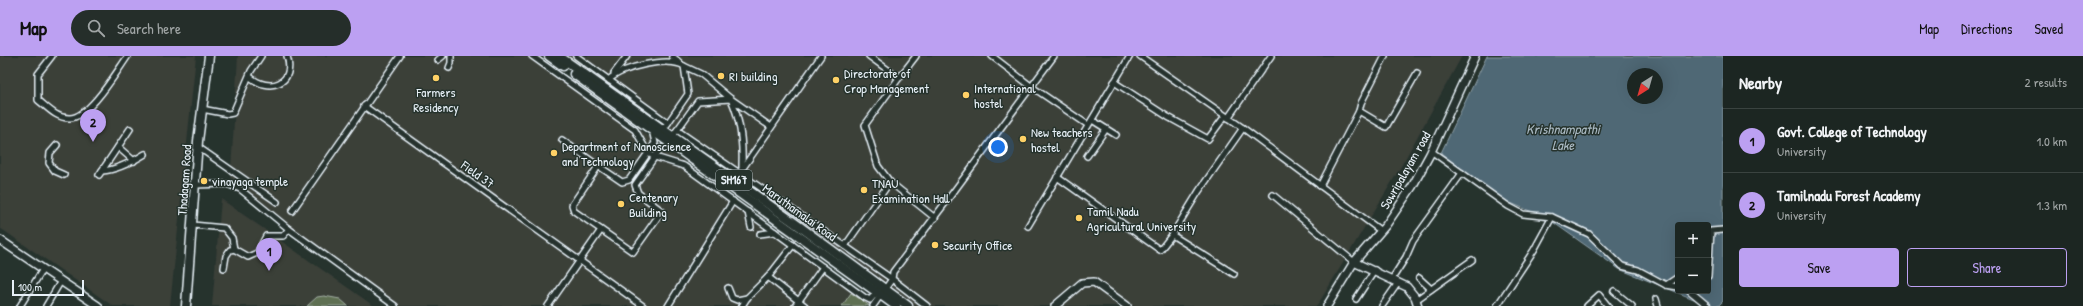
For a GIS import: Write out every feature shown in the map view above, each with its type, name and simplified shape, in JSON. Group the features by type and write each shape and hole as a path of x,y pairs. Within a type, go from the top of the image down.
{"main road":[{"name":"Thadagam Road","path":"181,306 195,128 204,56"},
{"name":"Thadagam Road","path":"186,306 198,147 209,56"},
{"name":"Maruthamalai Road","path":"549,56 881,292 908,306"},
{"name":"Maruthamalai Road","path":"559,56 663,130 675,134 738,177 881,292 895,306"}],"street":[{"path":"52,56 38,74 38,100 55,114 70,118 82,113 98,97 128,56"},
{"path":"202,110 228,114 233,113 250,77 251,71 261,56"},
{"path":"250,77 258,84 267,86 273,86 283,81 288,74 290,64 287,56"},
{"path":"292,211 400,56"},
{"path":"438,60 443,56"},
{"path":"448,68 451,63 451,56"},
{"path":"532,56 635,130 648,153 655,157 684,166 870,300 881,292"},
{"path":"576,56 668,123"},
{"path":"608,80 627,56"},
{"path":"672,56 682,64 701,74 731,99 771,127"},
{"path":"821,56 742,168 738,177 845,246 927,306"},
{"path":"869,56 899,78"},
{"path":"916,56 865,125 878,166 890,182 935,218"},
{"path":"992,56 1032,87 1090,122 1116,135"},
{"path":"873,306 881,292 892,279 893,272 935,218 1054,56"},
{"path":"1028,226 1130,56"},
{"path":"1140,56 1243,128 1381,231"},
{"path":"1114,82 1168,117 1208,139 1227,117 1271,56"},
{"path":"1320,186 1359,111 1361,103 1385,56"},
{"name":"Sowripalayam road","path":"1327,306 1354,262 1381,231 1412,187 1431,151 1475,56"},
{"path":"614,73 653,63 682,64"},
{"path":"663,130 688,94 682,64"},
{"path":"1359,111 1386,127 1417,73"},
{"path":"675,134 698,100 731,99"},
{"path":"731,99 739,122 743,143 742,168"},
{"name":"Field 37","path":"364,106 643,306"},
{"path":"1057,177 1160,250 1172,235 1199,191 1243,128"},
{"path":"130,129 100,173 134,161 145,154"},
{"path":"562,140 622,182 629,180 655,143 652,129"},
{"path":"1087,156 1106,129"},
{"path":"57,145 50,153 48,163 55,171 64,175"},
{"path":"118,147 134,161"},
{"path":"198,147 277,202"},
{"path":"600,167 594,171 572,205 574,211 633,252 662,211 638,193 635,185 661,148 676,147"},
{"path":"1431,151 1496,199 1523,214 1552,217 1589,234 1622,266 1638,270 1666,286 1675,287"},
{"path":"1382,306 1413,241 1462,173"},
{"path":"845,246 890,182"},
{"path":"195,185 227,184 240,189 289,229 395,306"},
{"path":"1273,195 1354,262 1375,270 1412,291 1417,303 1431,289 1472,260"},
{"path":"668,306 733,201"},
{"path":"748,212 751,227"},
{"path":"1497,306 1534,250 1552,217"},
{"path":"193,225 224,228 232,238 234,249 248,257 257,253 266,236 283,236 289,229"},
{"path":"548,306 601,230"},
{"path":"1709,258 1711,231 1723,230"},
{"path":"760,234 775,232"},
{"path":"1172,235 1234,274"},
{"path":"0,240 98,306"},
{"path":"742,306 747,298 768,277 792,245"},
{"path":"224,268 226,256 230,250 234,249"},
{"path":"797,304 823,267"},
{"path":"20,306 43,269"},
{"path":"1356,299 1375,270"},
{"path":"768,277 797,304 805,306"},
{"path":"1419,278 1431,289"},
{"path":"1666,286 1675,279"},
{"path":"46,306 61,281"},
{"path":"1055,306 1082,283 1094,282 1127,306"},
{"path":"728,288 732,298 737,300 747,298"},
{"path":"1614,291 1632,306"},
{"path":"1694,294 1708,306"},
{"path":"1587,306 1599,295 1608,306"},
{"path":"1656,299 1658,306"}],"shaded area":[{"path":"0,56 196,56 170,306 113,306 0,228"},
{"path":"238,56 538,56 882,306 398,306 230,187"},
{"name":"Tamil Nadu Agricultural University","path":"565,56 1462,56 1399,170 1317,306 912,306"},
{"path":"221,199 374,306 212,306"}],"green space":[{"path":"851,293 870,306 842,306"},
{"path":"324,296 340,299 348,306 307,306 317,297"}],"water":[{"name":"Krishnampathi Lake","path":"1487,56 1723,56 1723,301 1718,306 1711,306 1681,294 1711,294 1711,222 1675,222 1675,292 1619,269 1547,218 1501,199 1441,153"}],"place":[{"name":"RI building","path":"721,76"},
{"name":"Farmers Residency","path":"436,78"},
{"name":"Directorate of Crop Management","path":"836,80"},
{"name":"International hostel","path":"966,95"},
{"name":"New teachers hostel","path":"1023,139"},
{"name":"Tamilnadu Forest Academy","path":"93,142"},
{"name":"Department of Nanoscience and Technology","path":"554,153"},
{"name":"vinayaga temple","path":"204,181"},
{"name":"TNAU Examination Hall","path":"864,190"},
{"name":"Centenary Building","path":"621,204"},
{"name":"Tamil Nadu Agricultural University","path":"1079,218"},
{"name":"Security Office","path":"935,245"},
{"name":"Govt. College of Technology","path":"269,271"}]}
